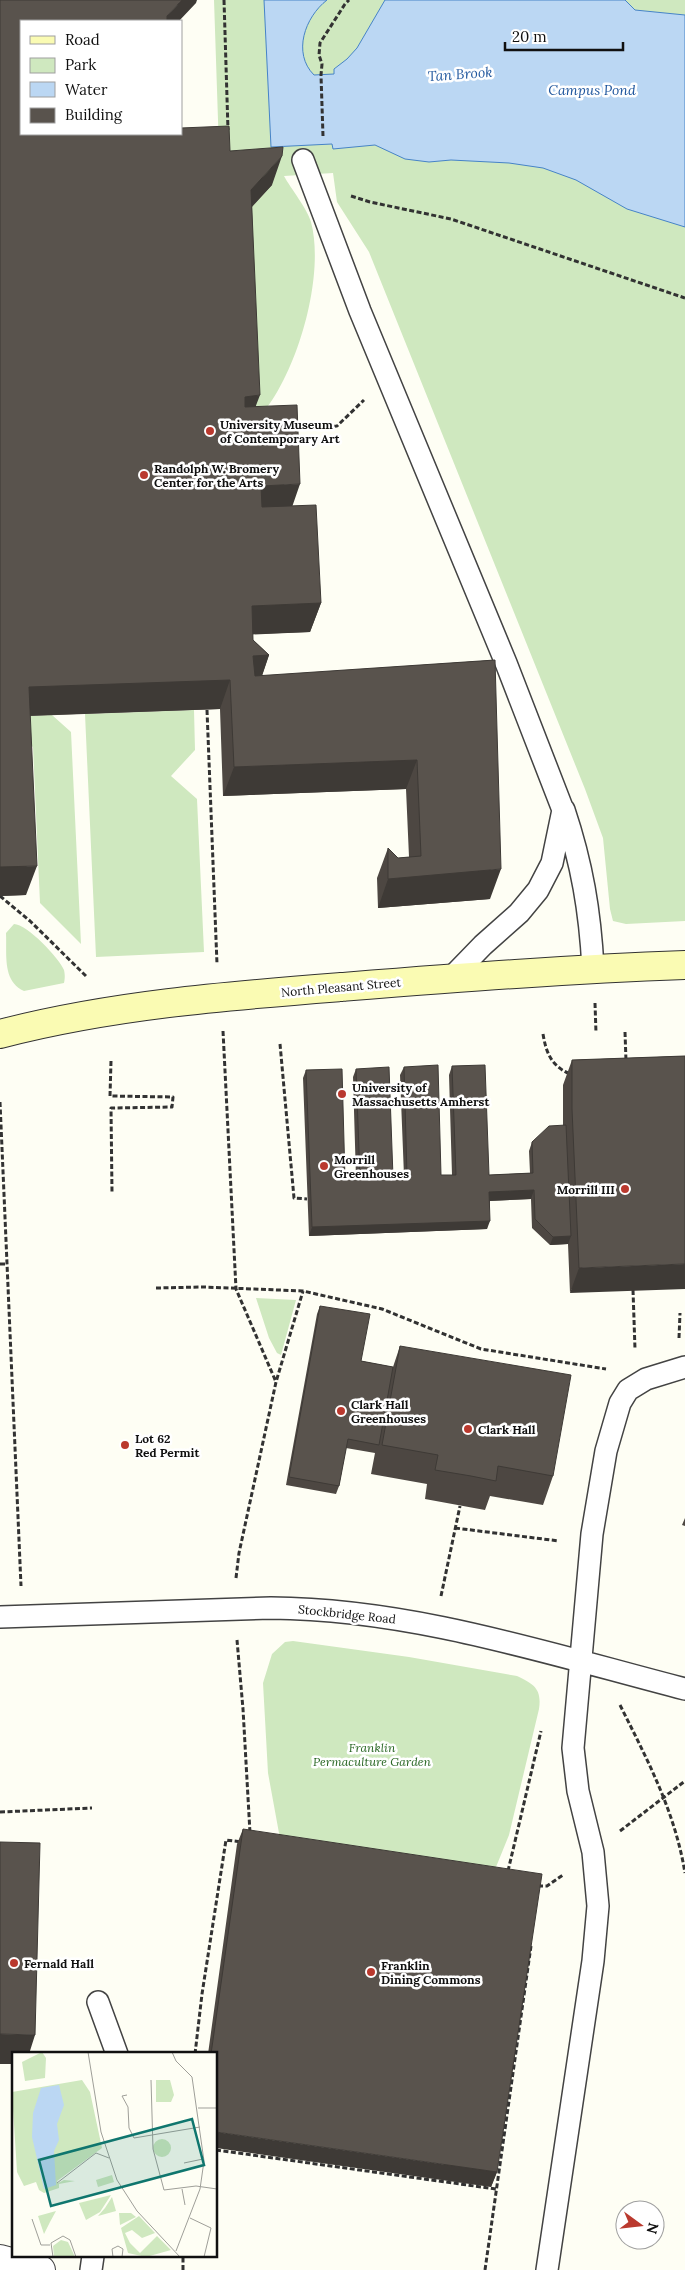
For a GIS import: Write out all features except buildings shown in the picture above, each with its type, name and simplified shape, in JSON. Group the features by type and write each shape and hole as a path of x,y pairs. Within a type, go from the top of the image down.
{"main road":[{"name":"North Pleasant Street","path":"0,1034 42,1023 153,1005 267,993 593,968 685,965"}],"street":[{"path":"0,2259 41,2270"}],"lane":[{"path":"302,160 388,377 496,664 564,810 578,851 587,896 593,968"},
{"path":"451,978 483,945 519,913 538,890 552,862 564,810"},
{"path":"547,2270 593,1961 598,1906 593,1852 578,1791 573,1748 592,1534 606,1451 620,1403 628,1390 646,1379 685,1367"},
{"name":"Stockbridge Road","path":"0,1617 314,1608 435,1626 507,1641 685,1689"},
{"path":"98,2002 116,2052"}],"path":[{"path":"224,0 229,136"},
{"path":"324,144 320,43 349,0"},
{"path":"370,202 451,219 685,298"},
{"path":"291,428 337,426 388,377"},
{"path":"207,710 216,960"},
{"path":"0,896 30,921 87,977"},
{"path":"595,1003 596,1032"},
{"path":"223,1029 236,1289 276,1382"},
{"path":"626,1032 626,1068"},
{"path":"543,1034 546,1052 553,1064 571,1074"},
{"path":"280,1044 294,1198 307,1199"},
{"path":"110,1061 110,1096 173,1097 172,1107 111,1108 112,1192"},
{"path":"0,1102 22,1617"},
{"path":"0,1264 8,1264"},
{"path":"156,1288 303,1291 382,1309 481,1349 611,1370"},
{"path":"633,1290 635,1351"},
{"path":"236,1581 238,1553 276,1382 303,1291"},
{"path":"435,1626 460,1506"},
{"path":"237,1637 250,1834"},
{"path":"619,1702 665,1797 681,1848 685,1874"},
{"path":"508,1872 542,1726"},
{"path":"617,1833 685,1781"},
{"path":"0,1812 92,1808"},
{"path":"195,2052 202,1994 226,1840 250,1843"},
{"path":"531,1885 547,1886 568,1871"},
{"path":"538,1896 540,1886"},
{"path":"485,2270 531,1945"},
{"path":"218,2150 496,2189"}],"green space":[{"path":"214,0 685,0 685,921 626,924 613,921 610,909 603,838 585,789 369,252 337,202 333,173 284,176 311,222 315,245 314,272 310,300 294,357 282,383 268,406 253,424 240,219 272,185 220,180"},
{"path":"194,710 195,750 171,776 197,799 204,952 96,957 85,714"},
{"path":"52,715 71,732 81,944 40,903 33,747 19,734 19,716"},
{"path":"14,924 20,925 34,935 56,958 64,970 64,983 24,991 12,981 6,958 6,933"},
{"path":"256,1298 296,1300 281,1355 277,1353 269,1338"},
{"name":"Franklin Permaculture Garden","path":"293,1641 409,1657 517,1676 536,1688 540,1702 539,1709 509,1835 496,1867 281,1844 268,1773 263,1683 272,1654 285,1642"}],"water":[{"name":"Campus Pond","path":"264,0 327,0 319,7 307,25 304,36 304,56 307,66 314,75 334,74 334,69 357,48 385,0 625,0 635,10 685,15 685,227 627,209 576,180 543,168 509,163 451,160 429,162 405,159 375,145 333,149 332,144 271,147"}],"place":[{"name":"University Museum of Contemporary Art","path":"210,431"},
{"name":"Randolph W. Bromery Center for the Arts","path":"144,475"},
{"name":"University of Massachusetts Amherst","path":"342,1094"},
{"name":"Morrill Greenhouses","path":"324,1166"},
{"name":"Morrill III","path":"625,1189"},
{"name":"Clark Hall Greenhouses","path":"341,1411"},
{"name":"Clark Hall","path":"468,1429"},
{"name":"Lot 62 Red Permit","path":"125,1445"},
{"name":"Fernald Hall","path":"14,1963"},
{"name":"Franklin Dining Commons","path":"371,1972"}],"water label":[{"name":"Tan Brook","path":"460,74"}]}
